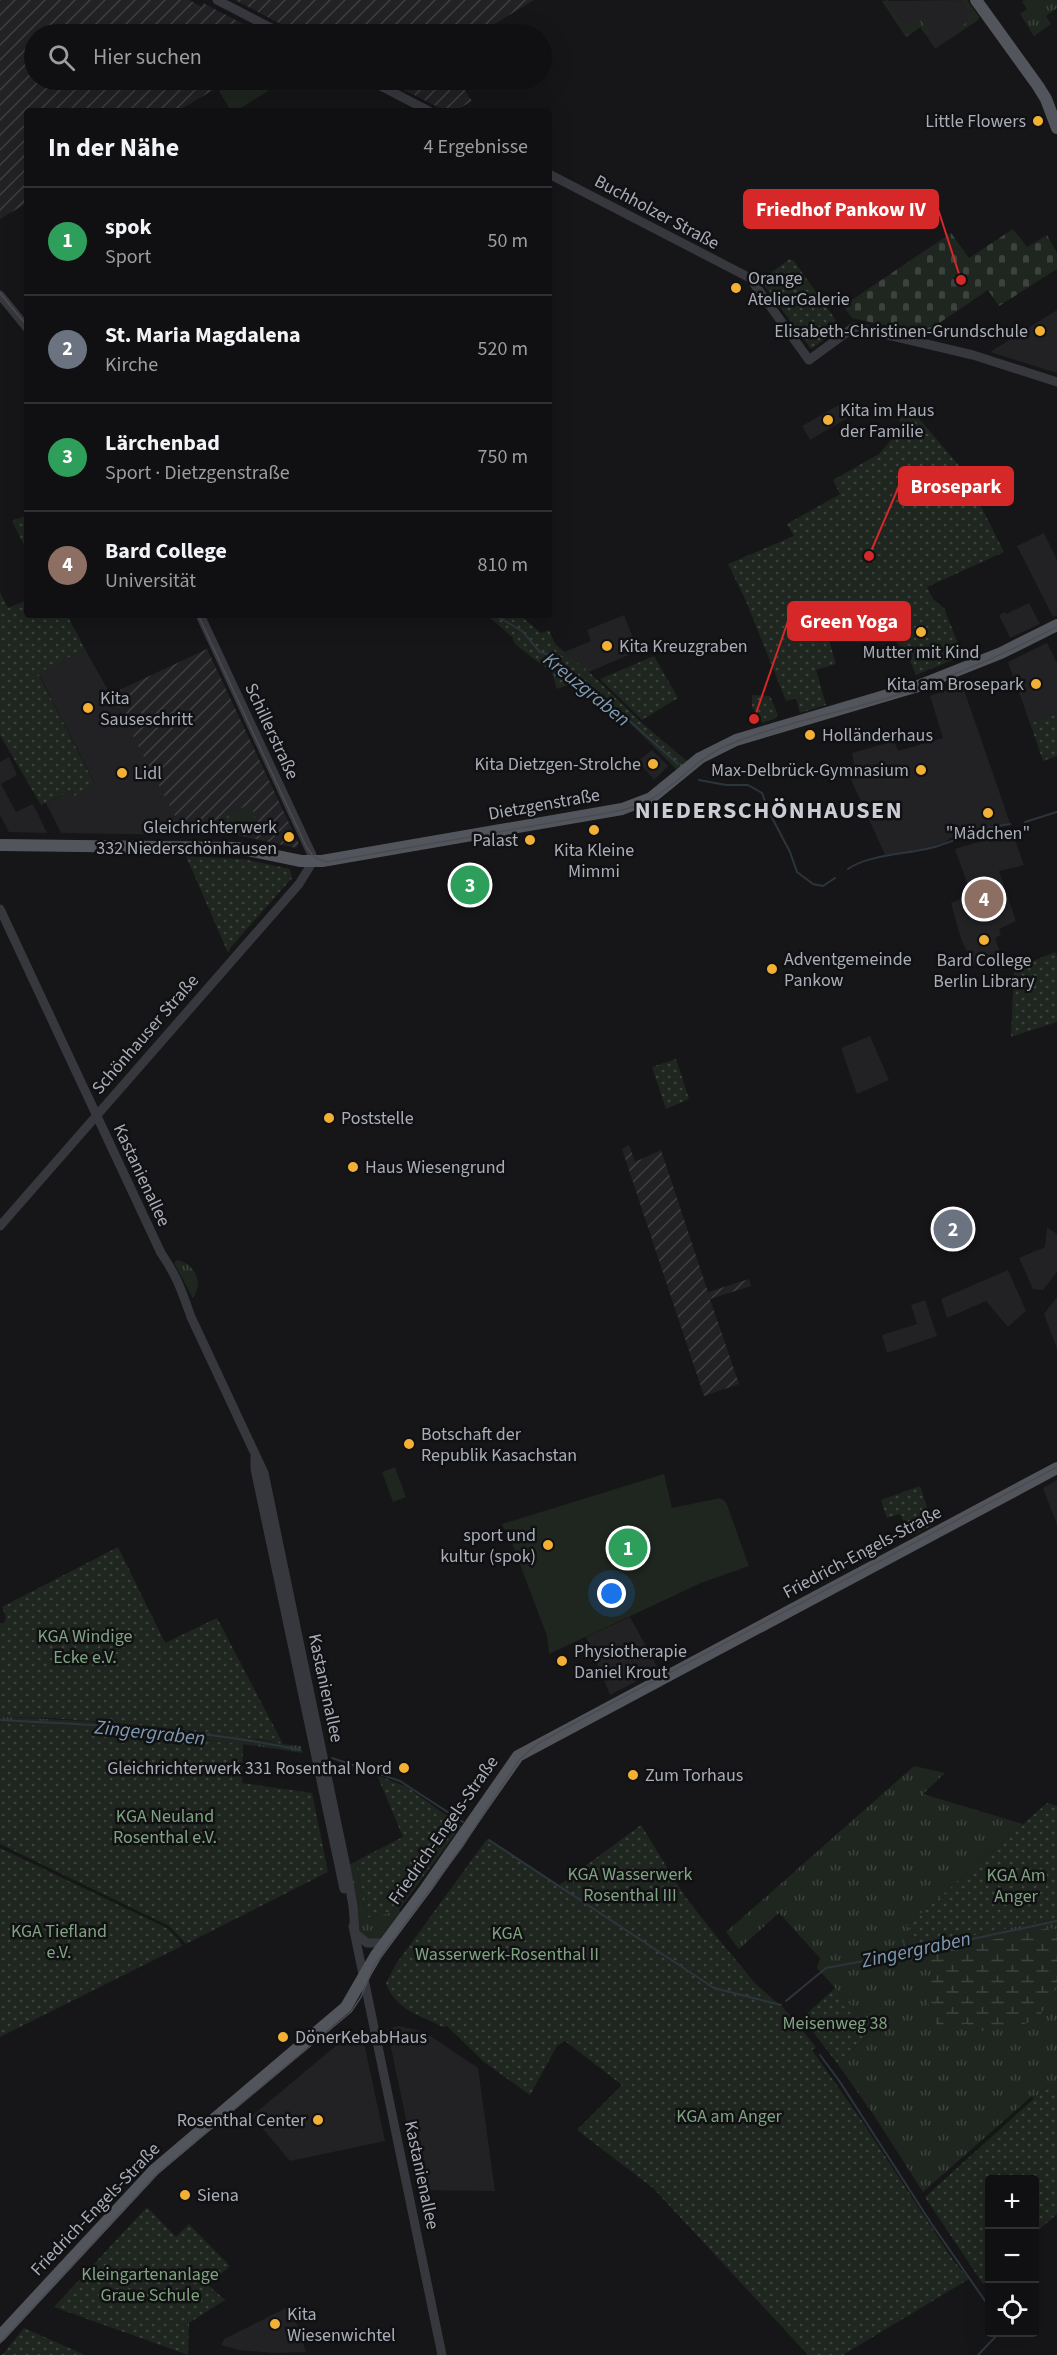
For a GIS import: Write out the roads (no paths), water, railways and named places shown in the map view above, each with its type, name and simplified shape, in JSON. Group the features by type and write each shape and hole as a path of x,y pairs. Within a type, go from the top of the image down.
{"main road":[{"path":"976,0 1046,99 1057,128"},
{"name":"Dietzgenstraße","path":"0,845 237,848 312,862 472,836 632,806 660,792 698,760 715,749 772,728 918,686 1000,653 1057,625"},
{"name":"Friedrich-Engels-Straße","path":"0,2336 154,2170 343,2011 355,1996 384,1943 520,1754 1057,1468"}],"street":[{"path":"217,0 264,24"},
{"path":"388,90 423,108"},
{"name":"Buchholzer Straße","path":"552,176 750,278 809,360 854,327 963,352 1057,382"},
{"path":"0,295 24,324"},
{"name":"Schillerstraße","path":"201,618 312,855 312,862"},
{"name":"Schönhauser Straße","path":"0,1226 299,884 312,862"},
{"name":"Kastanienallee","path":"0,909 161,1254 175,1273 185,1295 191,1317 264,1473 348,1877 355,1932 442,2355"},
{"path":"355,1932 367,1943 384,1943"}],"waterway":[{"name":"Kreuzgraben","path":"500,618 522,631 540,652 553,656 561,669 624,716 678,764"},
{"name":"Kreuzgraben","path":"699,780 726,785 748,785 762,793 797,872 813,884 823,886 835,878"},
{"name":"Kreuzgraben","path":"1025,822 1057,812"},
{"name":"Kreuzgraben","path":"848,869 867,860 928,849 983,830 1010,824"},
{"name":"Zingergraben","path":"0,1720 113,1726 188,1733 300,1750"},
{"name":"Zingergraben","path":"332,1758 400,1781 463,1822"},
{"name":"Zingergraben","path":"489,1840 714,1988 781,2005"},
{"name":"Zingergraben","path":"786,2001 826,1968 1057,1921"},
{"path":"903,1940 906,1952"},
{"path":"820,2055 985,2301"},
{"path":"978,2355 995,2337"}],"tram line":[{"path":"0,293 24,322"},
{"path":"199,618 307,848 314,857 326,862 625,810 657,796 706,757 728,745 769,730 915,689 977,665 1057,627"},
{"path":"0,2343 157,2174 351,2012 361,1997 375,1964 462,1847 519,1760 537,1744 1057,1467"}],"place":[{"name":"Little Flowers","path":"1038,121"},
{"name":"Friedhof Pankow IV","path":"961,280"},
{"name":"Orange AtelierGalerie","path":"736,288"},
{"name":"Elisabeth-Christinen-Grundschule","path":"1040,331"},
{"name":"Kita im Haus der Familie","path":"828,420"},
{"name":"Brosepark","path":"869,556"},
{"name":"Mutter mit Kind","path":"921,632"},
{"name":"Kita Kreuzgraben","path":"607,646"},
{"name":"Kita am Brosepark","path":"1036,684"},
{"name":"Kita Sauseschritt","path":"88,708"},
{"name":"Green Yoga","path":"754,719"},
{"name":"Holländerhaus","path":"810,735"},
{"name":"Kita Dietzgen-Strolche","path":"653,764"},
{"name":"Max-Delbrück-Gymnasium","path":"921,770"},
{"name":"Lidl","path":"122,773"},
{"name":"\"Mädchen\"","path":"988,813"},
{"name":"Kita Kleine Mimmi","path":"594,830"},
{"name":"Gleichrichterwerk 332 Niederschönhausen","path":"289,837"},
{"name":"Palast","path":"530,840"},
{"name":"Lärchenbad","path":"470,885"},
{"name":"Bard College","path":"984,899"},
{"name":"Bard College Berlin Library","path":"984,940"},
{"name":"Adventgemeinde Pankow","path":"772,969"},
{"name":"Poststelle","path":"329,1118"},
{"name":"Haus Wiesengrund","path":"353,1167"},
{"name":"St. Maria Magdalena","path":"953,1229"},
{"name":"Botschaft der Republik Kasachstan","path":"409,1444"},
{"name":"sport und kultur (spok)","path":"548,1545"},
{"name":"spok","path":"628,1548"},
{"name":"Physiotherapie Daniel Krout","path":"562,1661"},
{"name":"Gleichrichterwerk 331 Rosenthal Nord","path":"404,1768"},
{"name":"Zum Torhaus","path":"633,1775"},
{"name":"DönerKebabHaus","path":"283,2037"},
{"name":"Rosenthal Center","path":"318,2120"},
{"name":"Siena","path":"185,2195"},
{"name":"Kita Wiesenwichtel","path":"275,2324"}],"district":[{"name":"NIEDERSCHÖNHAUSEN","path":"769,810"}],"park label":[{"name":"KGA Windige Ecke e.V.","path":"85,1646"},
{"name":"KGA Neuland Rosenthal e.V.","path":"165,1826"},
{"name":"KGA Wasserwerk Rosenthal III","path":"630,1884"},
{"name":"KGA Am Anger","path":"1016,1885"},
{"name":"KGA Tiefland e.V.","path":"59,1941"},
{"name":"KGA Wasserwerk-Rosenthal II","path":"507,1943"},
{"name":"Meisenweg 38","path":"835,2023"},
{"name":"KGA am Anger","path":"729,2116"},
{"name":"Kleingartenanlage Graue Schule","path":"150,2284"}]}
